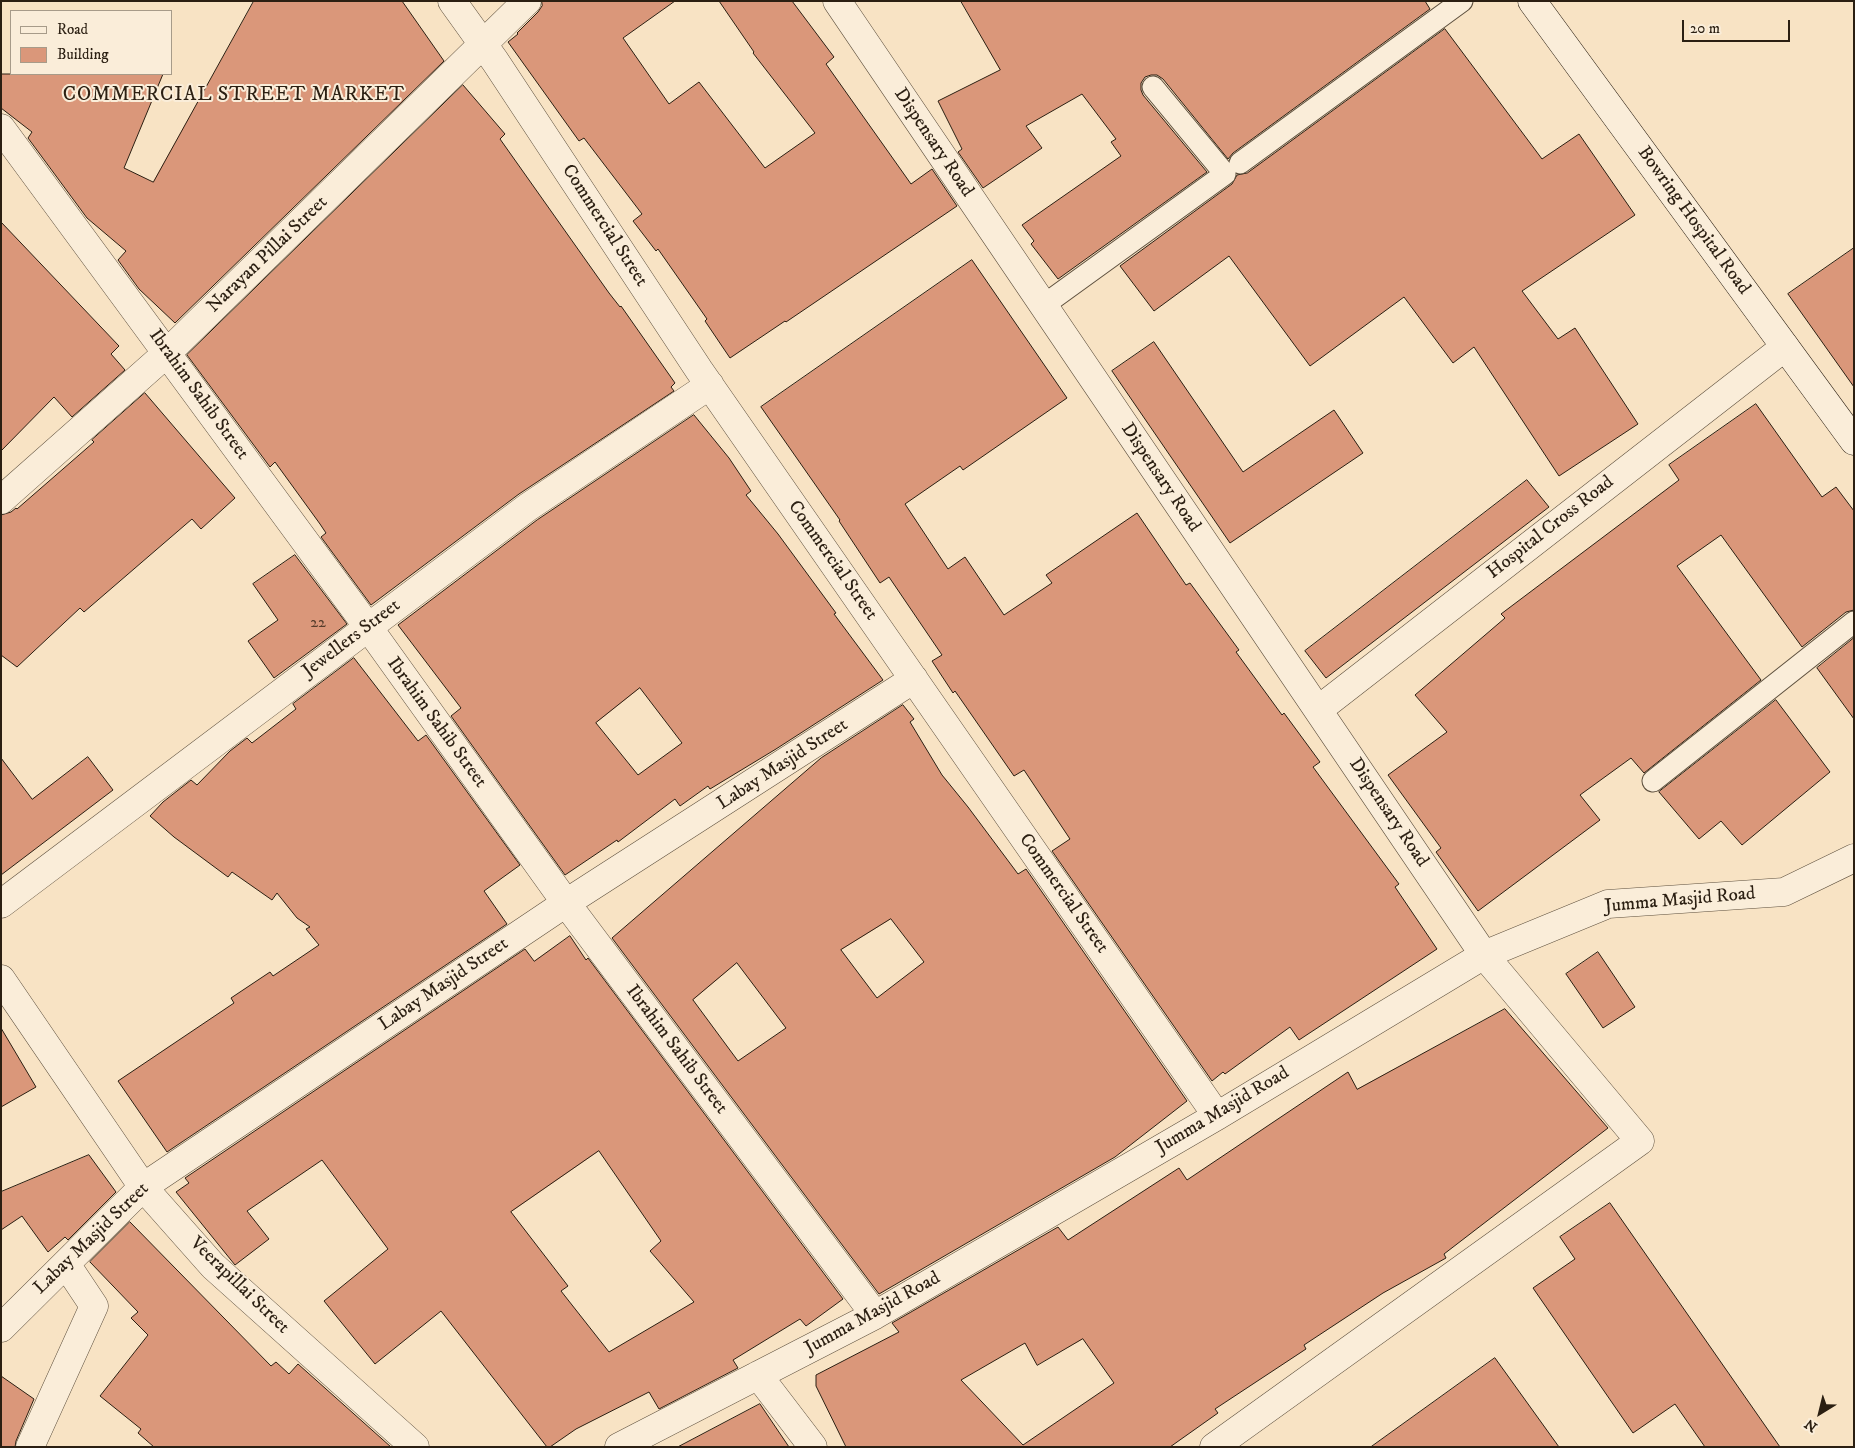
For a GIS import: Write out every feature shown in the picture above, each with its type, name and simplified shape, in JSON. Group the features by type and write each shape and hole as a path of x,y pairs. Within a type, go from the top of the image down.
{"street":[{"name":"Commercial Street","path":"452,1 483,44 710,385 1217,1116"},
{"name":"Narayan Pillai Street","path":"1,500 167,353 527,1"},
{"name":"Dispensary Road","path":"837,1 1484,955 1640,1140 1220,1445"},
{"name":"Bowring Hospital Road","path":"1532,1 1854,441"},
{"name":"Ibrahim Sahib Street","path":"1,128 368,627 566,903 875,1315"},
{"name":"Hospital Cross Road","path":"1318,710 1785,347"},
{"name":"Jewellers Street","path":"1,904 528,507 710,385"},
{"name":"Labay Masjid Street","path":"1,1328 144,1187 566,903 914,679"},
{"name":"Jumma Masjid Road","path":"619,1447 875,1315 1217,1116 1484,955 1608,904 1784,892 1854,858"},
{"name":"Veerapillai Street","path":"1,979 144,1187 213,1266 415,1447"},
{"path":"30,1447 94,1306 66,1264"},
{"path":"758,1375 813,1447"}],"lane":[{"path":"1240,163 1462,1"},
{"path":"1044,306 1225,174 1153,87"},
{"path":"1654,781 1854,622"}],"building":[{"path":"254,1 402,1 444,61 175,323 139,289 118,260 126,251 87,218 28,138 32,132 1,108 1,74 163,75 124,168 153,182"},
{"path":"542,1 675,1 623,38 669,104 699,82 765,168 815,133 753,53 719,1 792,1 834,57 826,64 911,184 932,169 957,206 730,358 705,321 707,319 658,249 656,251 633,221 642,214 584,138 579,141 508,42 538,12 542,6"},
{"path":"961,1 1425,1 1430,9 1233,153 1228,159 1163,79 1157,75 1145,77 1141,83 1143,95 1207,172 1058,279 1031,244 1034,241 1022,225 1121,156 1111,142 1116,139 1082,94 1026,126 1042,148 983,188 958,152 962,149 938,101 1000,70"},
{"path":"1445,29 1542,159 1579,134 1635,215 1522,291 1558,339 1575,328 1638,424 1559,476 1474,347 1453,363 1404,297 1310,366 1229,256 1154,311 1120,266 1232,184 1237,175 1247,173"},
{"path":"463,85 505,134 500,139 675,383 671,387 674,391 519,494 371,605 321,537 326,533 275,462 270,467 187,355"},
{"path":"1,222 119,346 111,354 125,370 72,417 54,397 1,451"},
{"path":"1854,248 1854,387 1788,294"},
{"path":"972,260 1067,398 963,470 960,466 905,504 948,569 965,557 1004,615 1052,583 1046,575 1137,513 1186,585 1190,583 1239,650 1236,652 1282,715 1284,713 1320,762 1313,767 1399,884 1395,887 1437,949 1299,1040 1290,1027 1225,1074 1223,1072 1212,1081 1052,851 1070,839 1024,770 1014,776 955,691 953,693 932,661 942,655 889,577 880,583 840,520 761,407"},
{"path":"1154,342 1243,472 1334,410 1363,453 1230,543 1112,371"},
{"path":"145,393 235,498 201,529 192,519 84,612 80,608 17,667 1,655 1,515 17,509 94,442 92,440"},
{"path":"1756,404 1822,497 1836,487 1854,511 1854,610 1846,612 1802,647 1721,535 1677,566 1761,680 1644,773 1631,758 1580,795 1600,820 1478,911 1436,852 1441,848 1388,775 1447,732 1415,695 1505,618 1501,614 1679,480 1669,465"},
{"path":"694,415 729,458 751,491 746,495 778,534 883,680 710,789 708,786 680,806 675,799 618,842 617,840 565,875 451,716 461,708 398,625 537,520","holes":["640,688 682,743 638,775 596,723"]},
{"path":"1527,480 1549,507 1326,678 1305,651"},
{"path":"295,555 347,624 274,678 248,641 278,620 253,584"},
{"path":"1854,638 1854,719 1817,668"},
{"path":"354,658 418,741 426,735 520,865 484,891 507,924 167,1152 118,1081 234,1003 231,998 270,972 273,976 319,945 306,929 310,927 297,918 277,893 272,900 232,872 228,877 174,837 150,816 163,802 191,780 197,785 230,751 247,738 252,743 296,709 293,704"},
{"path":"1776,700 1830,772 1742,845 1721,821 1699,839 1659,792"},
{"path":"903,705 914,719 910,722 942,775 1018,874 1026,869 1187,1101 1115,1157 879,1294 612,938 821,758","holes":["891,919 924,962 877,998 841,950","737,963 786,1028 738,1061 693,1000"]},
{"path":"88,757 113,790 1,875 1,758 32,799"},
{"path":"570,936 586,960 588,958 843,1299 806,1326 800,1319 733,1360 738,1368 659,1409 649,1392 576,1429 550,1447 547,1447 441,1311 375,1364 324,1301 388,1249 322,1160 247,1211 269,1239 235,1265 176,1192 189,1183 185,1178 525,949 534,961","holes":["599,1151 661,1241 650,1251 694,1302 609,1352 561,1291 568,1286 511,1212"]},
{"path":"1598,952 1635,1007 1603,1028 1566,974"},
{"path":"1505,1009 1608,1128 1444,1254 1446,1258 1383,1293 1304,1345 1306,1349 1215,1409 1218,1413 1170,1447 846,1447 816,1386 816,1375 899,1332 892,1323 1058,1227 1068,1240 1179,1168 1187,1180 1348,1072 1357,1089","holes":["1083,1339 1114,1383 1023,1445 961,1380 1025,1343 1037,1365"]},
{"path":"1,1028 36,1087 1,1107"},
{"path":"89,1155 116,1192 68,1240 65,1237 48,1252 22,1216 1,1230 1,1192"},
{"path":"1610,1203 1780,1447 1705,1447 1675,1404 1633,1433 1533,1288 1575,1259 1560,1237"},
{"path":"130,1222 271,1366 276,1362 289,1374 298,1364 391,1447 154,1447 138,1433 141,1429 100,1396 148,1335 131,1318 138,1312 90,1262"},
{"path":"1495,1358 1559,1447 1371,1447"},
{"path":"1,1376 34,1399 15,1447 1,1447"},
{"path":"760,1404 789,1447 678,1447"}],"district":[{"name":"COMMERCIAL STREET MARKET","path":"234,96"}]}
